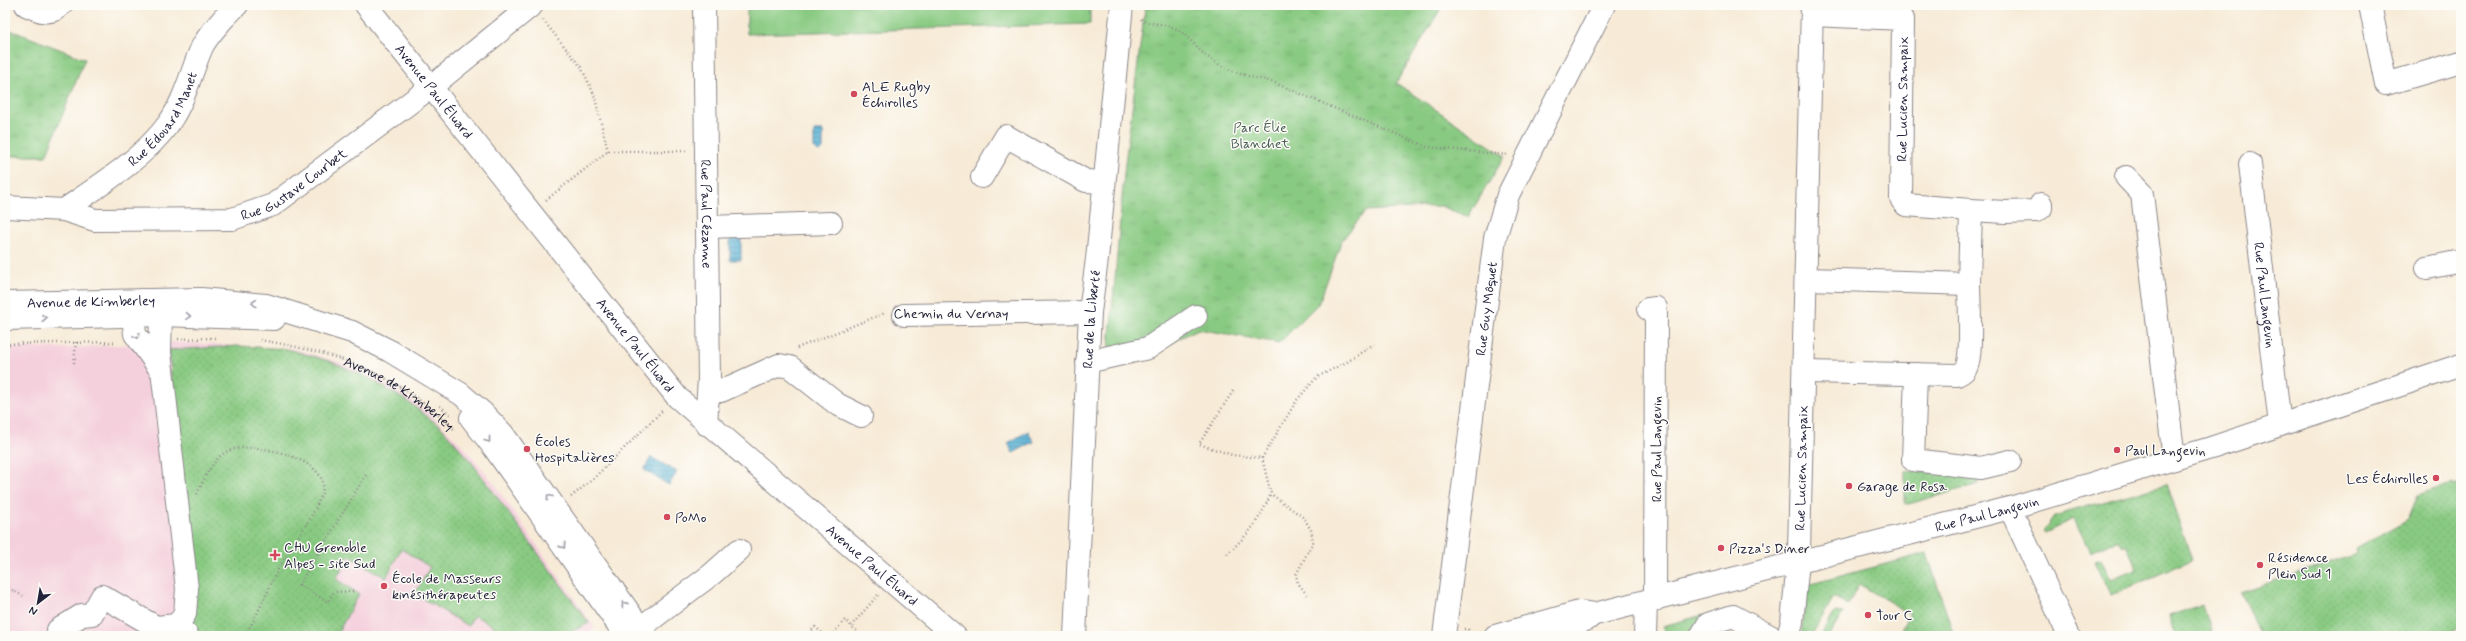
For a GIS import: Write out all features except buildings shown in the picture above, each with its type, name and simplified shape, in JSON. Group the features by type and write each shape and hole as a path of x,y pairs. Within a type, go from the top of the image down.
{"street":[{"path":"26,5 42,12 56,10 61,5"},
{"name":"Rue Édouard Manet","path":"64,210 100,185 153,142 169,122 182,100 203,46 237,5"},
{"name":"Avenue Paul Éluard","path":"366,5 677,397 706,424 955,636"},
{"name":"Rue Gustave Courbet","path":"5,207 64,210 95,220 232,219 260,210 284,199 431,87 532,5"},
{"name":"Rue Paul Cézanne","path":"704,5 709,392 706,424"},
{"name":"Rue Guy Môquet","path":"1444,636 1495,238 1508,195 1604,5"},
{"path":"2370,5 2386,84 2461,62"},
{"name":"Rue de la Liberté","path":"1075,636 1090,312 1097,259 1103,182 1122,6"},
{"name":"Rue Lucien Sampaix","path":"1798,563 1807,279 1812,10 1903,19 1900,199 1906,205 2005,212 2036,211 2041,208 2041,204"},
{"path":"982,177 1006,136 1086,181 1103,182"},
{"name":"Rue Paul Langevin","path":"2250,164 2280,425"},
{"path":"2126,178 2142,194 2174,459"},
{"path":"1804,372 1957,375 1963,372 1967,366 1970,210"},
{"path":"707,227 831,223"},
{"path":"2426,268 2461,261"},
{"path":"1807,279 1969,284"},
{"name":"Avenue de Kimberley","path":"5,319 137,308 201,298 266,304 352,332 423,371 461,394 482,412 503,434 554,505 637,633"},
{"name":"Avenue de Kimberley","path":"5,303 137,308"},
{"path":"58,630 82,616 92,614 102,596 156,627 183,631 186,614 187,589 162,372 151,341 161,314 137,308 135,334 151,341"},
{"name":"Rue Paul Langevin","path":"1645,636 1651,600 1656,308 1648,309"},
{"name":"Chemin du Vernay","path":"904,315 1090,312"},
{"name":"Avenue de Kimberley","path":"161,314 318,322"},
{"path":"1087,362 1148,348 1196,316"},
{"path":"709,392 722,391 780,365 790,368 836,404 860,416"},
{"name":"Rue Paul Langevin","path":"1495,636 1547,631 1579,612 1595,614 2010,508 2174,459 2461,365"},
{"name":"Avenue de Kimberley","path":"423,371 464,410 637,633"},
{"path":"1916,374 1913,460 1981,468 2010,460"},
{"path":"2010,508 2069,636"},
{"path":"637,633 712,574 739,550"},
{"path":"1788,636 1792,622 1798,563"},
{"path":"1701,636 1708,624 1733,616 1770,636"}],"path":[{"path":"532,5 581,67 594,94 608,151"},
{"path":"1122,6 1142,7 1141,21 1168,25 1186,34 1203,53 1222,67 1243,75 1270,81 1427,147 1508,155 1516,160 1522,150 1528,153"},
{"path":"530,212 608,151 706,151"},
{"name":"Chemin du Vernay","path":"780,365 780,357 793,350 884,313 904,315"},
{"path":"5,344 218,338"},
{"name":"Avenue de Kimberley","path":"257,339 310,348 365,367 406,390 459,435"},
{"path":"74,363 76,342"},
{"path":"1307,595 1298,583 1296,575 1313,542 1311,530 1304,518 1271,494 1262,458 1268,445 1297,400 1317,377 1347,362 1374,344"},
{"path":"1233,391 1199,444 1232,455 1262,458"},
{"path":"554,505 574,495 593,479 677,397"},
{"name":"Avenue de Kimberley","path":"436,403 453,417"},
{"path":"194,499 210,468 226,452 239,449 274,451 297,457 309,463 320,475 324,485 321,496 311,515 280,564 243,636"},
{"path":"352,591 334,592 328,602 299,585 366,475"},
{"path":"1227,554 1250,534 1271,494"},
{"path":"851,626 891,581"},
{"path":"5,586 23,596"},
{"path":"831,636 845,620 858,632 854,636"},
{"path":"812,630 815,627 826,636"}],"shaded area":[{"name":"CHU Grenoble Alpes - site Sud","path":"171,342 294,349 339,362 381,381 410,399 431,415 466,449 493,482 595,628 586,636 5,636 5,347 67,348"}],"green space":[{"path":"747,5 1090,5 1090,24 747,34"},
{"name":"Parc Élie Blanchet","path":"1182,5 1443,5 1396,83 1505,156 1468,217 1441,206 1366,211 1342,240 1319,303 1279,343 1198,329 1151,353 1107,370 1125,163 1145,8"},
{"path":"5,28 85,59 46,156 5,156"},
{"path":"239,346 287,349 329,361 367,377 407,401 441,427 470,460 589,623 562,636 510,636 474,615 468,626 415,594 430,567 401,549 386,578 349,556 336,579 359,594 336,636 196,636 190,620 169,350"},
{"path":"1905,471 1976,473 1979,484 1905,505"},
{"path":"2166,484 2192,560 2111,595 2095,561 2101,559 2111,580 2137,569 2126,544 2122,546 2118,539 2090,552 2074,519 2045,533 2043,531 2054,516"},
{"path":"2452,484 2453,486 2461,484 2460,628 2441,636 2260,636 2241,592 2357,553 2356,548 2408,519 2418,495"},
{"path":"1927,553 1954,636 1897,636 1910,614 1859,584 1848,605 1834,597 1811,636 1801,636 1807,585"},
{"path":"2202,605 2214,636 2176,636 2168,616"},
{"path":"1835,612 1843,613 1829,636 1821,636"},
{"path":"1703,615 1697,636 1666,636 1663,626"}],"water":[{"path":"814,131 823,131 823,149 819,152 814,149"},
{"path":"730,239 741,239 741,260 730,260"},
{"path":"1028,431 1034,442 1013,453 1008,443"},
{"path":"651,457 677,472 669,485 644,470"}],"place":[{"name":"ALE Rugby Échirolles","path":"854,94"},
{"name":"Écoles Hospitalières","path":"527,449"},
{"name":"Paul Langevin","path":"2117,450"},
{"name":"Les Échirolles","path":"2436,478"},
{"name":"Garage de Rosa","path":"1849,486"},
{"name":"PoMo","path":"667,517"},
{"name":"Pizza's Diner","path":"1721,548"},
{"name":"CHU Grenoble Alpes - site Sud","path":"275,555"},
{"name":"Résidence Plein Sud 1","path":"2260,565"},
{"name":"École de Masseurs kinésithérapeutes","path":"384,586"},
{"name":"Tour C","path":"1868,615"}]}
